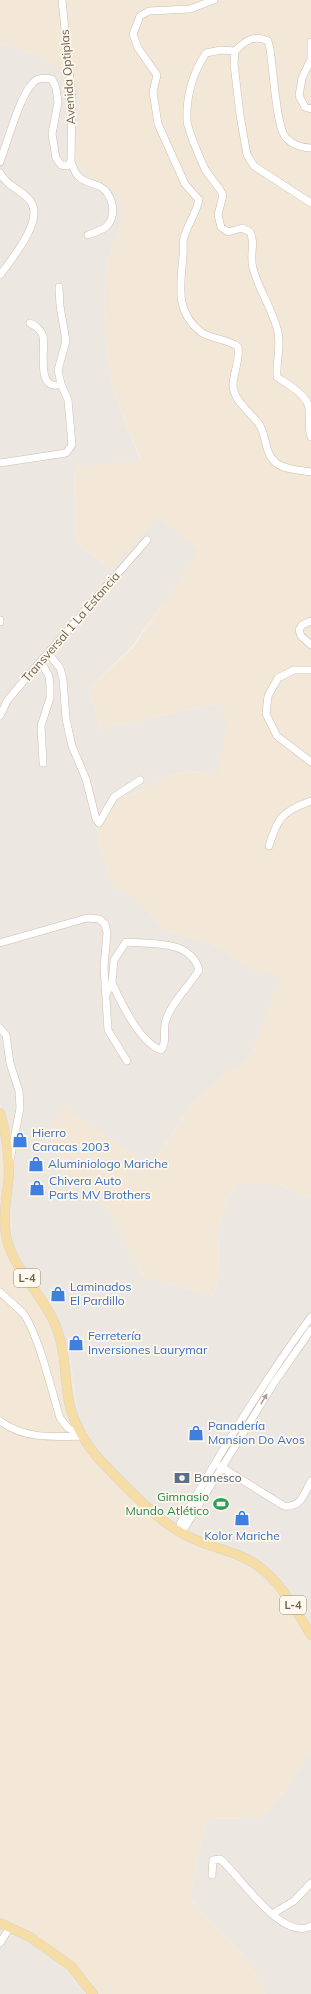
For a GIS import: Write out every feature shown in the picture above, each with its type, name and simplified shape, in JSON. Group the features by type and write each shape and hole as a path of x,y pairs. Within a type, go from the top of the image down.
{"main road":[{"name":"L-4","path":"0,1113 5,1128 9,1168 5,1227 8,1243 15,1261 47,1307 55,1325 62,1347 69,1404 82,1436 100,1459 125,1485 163,1520 179,1532 239,1555 266,1571 287,1596 311,1635"},
{"path":"0,1923 30,1937 71,1966 93,1994"}],"street":[{"name":"Avenida Optiplas","path":"0,162 23,99 32,83 42,78 52,79 56,88 58,102 52,134 56,158 61,165 67,166 71,161 72,99 62,0"},
{"path":"214,0 190,9 149,11 140,16 133,34 138,48 157,75 153,92 158,124 185,184 199,200 196,214 184,238 179,291 182,303 189,319 202,333 232,342 238,347 239,355 233,388 242,406 260,425 270,457 276,463 285,468 311,472"},
{"path":"311,148 303,148 291,142 284,134 280,120 268,41 260,37 252,38 234,51 221,50 206,53 198,65 188,98 187,122 206,170 217,183 223,195 218,215 221,227 228,232 242,228 250,232 254,238 252,267 278,328 280,344 276,363 277,377 304,398 309,407 308,428 311,437"},
{"path":"311,42 310,59 302,78 299,96 305,107 311,109"},
{"path":"234,51 234,64 240,115 247,155 254,166 311,203"},
{"path":"71,161 75,172 80,179 99,186 108,193 112,201 112,218 106,227 88,235"},
{"path":"0,173 4,180 31,201 35,210 31,226 18,251 0,275"},
{"path":"0,463 66,453 72,444 68,400 61,384 58,370 66,341 60,306 59,287"},
{"path":"30,323 37,327 43,337 42,366 47,379 51,384 56,386 61,384"},
{"name":"Transversal 1 La Estancia","path":"0,716 7,701 147,540"},
{"path":"311,621 302,625 299,630 301,636 311,644"},
{"path":"48,653 60,668 63,679 66,719 72,746 86,778 99,824 114,797 140,780"},
{"path":"41,662 49,676 50,686 50,698 41,726 43,763"},
{"path":"311,670 294,670 278,678 268,696 266,714 277,736 311,762"},
{"path":"269,846 276,823 288,812 311,801"},
{"path":"0,943 87,918 99,919 105,924 107,933 104,967 108,1030 127,1061"},
{"path":"106,994 112,983 114,960 126,942 170,945 196,960 199,970 165,1020 165,1046 161,1050 155,1048 140,1034 112,983"},
{"path":"0,1028 6,1035 10,1063 19,1091 20,1108 9,1168"},
{"path":"0,1292 23,1314 28,1324 60,1418 68,1428 82,1436"},
{"path":"179,1532 180,1524 214,1463 288,1348 311,1317"},
{"path":"179,1532 185,1527 274,1383 311,1330"},
{"path":"0,1421 11,1429 26,1434 59,1437 82,1436"},
{"path":"214,1463 284,1506 292,1507 300,1503 311,1483"},
{"path":"212,1876 213,1860 220,1859 239,1881 272,1914 290,1926 300,1929 311,1926"},
{"path":"272,1914 294,1901 311,1883"},
{"path":"0,1943 10,1927"}],"shaded area":[{"path":"0,0 311,0 311,1198 279,1185 236,1187 232,1192 218,1225 219,1277 213,1296 143,1276 108,1208 76,1185 61,1167 51,1138 54,1121 64,1106 151,1166 191,1104 228,1072 245,1062 255,1046 279,978 249,968 212,944 163,930 148,911 115,890 99,846 97,822 111,800 132,794 167,776 187,771 206,772 226,720 220,703 100,729 89,688 131,649 165,601 112,569 76,543 74,467 140,459 112,387 104,326 105,274 110,254 121,223 122,210 118,195 108,186 78,167 75,150 79,121 35,55 0,43"},
{"path":"0,43 35,55 74,78 80,98 79,121 75,150 78,167 108,186 118,195 122,210 121,223 110,254 105,274 104,326 112,387 140,460 74,467 76,543 112,569 157,517 198,550 165,601 130,649 89,688 100,729 220,703 226,720 224,742 217,775 206,772 187,771 167,776 132,794 111,800 97,822 99,846 115,890 123,890 148,911 163,930 212,944 249,968 280,977 255,1046 245,1062 228,1072 191,1104 151,1166 64,1107 54,1121 51,1138 61,1167 76,1185 108,1208 143,1276 213,1296 219,1277 218,1225 232,1192 236,1187 247,1184 279,1185 311,1198 311,1632 273,1577 197,1539 167,1520 95,1452 78,1419 72,1370 65,1342 20,1266 12,1242 11,1207 13,1148 9,1126 0,1104"},
{"path":"0,1104 9,1126 13,1148 11,1207 12,1242 65,1342 72,1370 76,1407 256,1563 311,1632 311,1752 285,1790 262,1818 206,1819 190,1896 200,1910 245,1957 266,1994 85,1994 73,1978 29,1942 0,1927"},
{"path":"311,1752 311,1994 266,1994 245,1957 200,1910 190,1896 206,1819 262,1818 285,1790"},
{"path":"0,1927 29,1942 52,1958 73,1978 85,1994 0,1994"}],"place":[{"name":"Hierro Caracas 2003","path":"20,1140"},
{"name":"Aluminiologo Mariche","path":"36,1164"},
{"name":"Chivera Auto Parts MV Brothers","path":"37,1188"},
{"name":"Laminados El Pardillo","path":"58,1294"},
{"name":"Ferretería Inversiones Laurymar","path":"76,1343"},
{"name":"Panadería Mansion Do Avos","path":"196,1433"},
{"name":"Banesco","path":"182,1478"},
{"name":"Gimnasio Mundo Atlético","path":"221,1504"},
{"name":"Kolor Mariche","path":"242,1518"}]}
